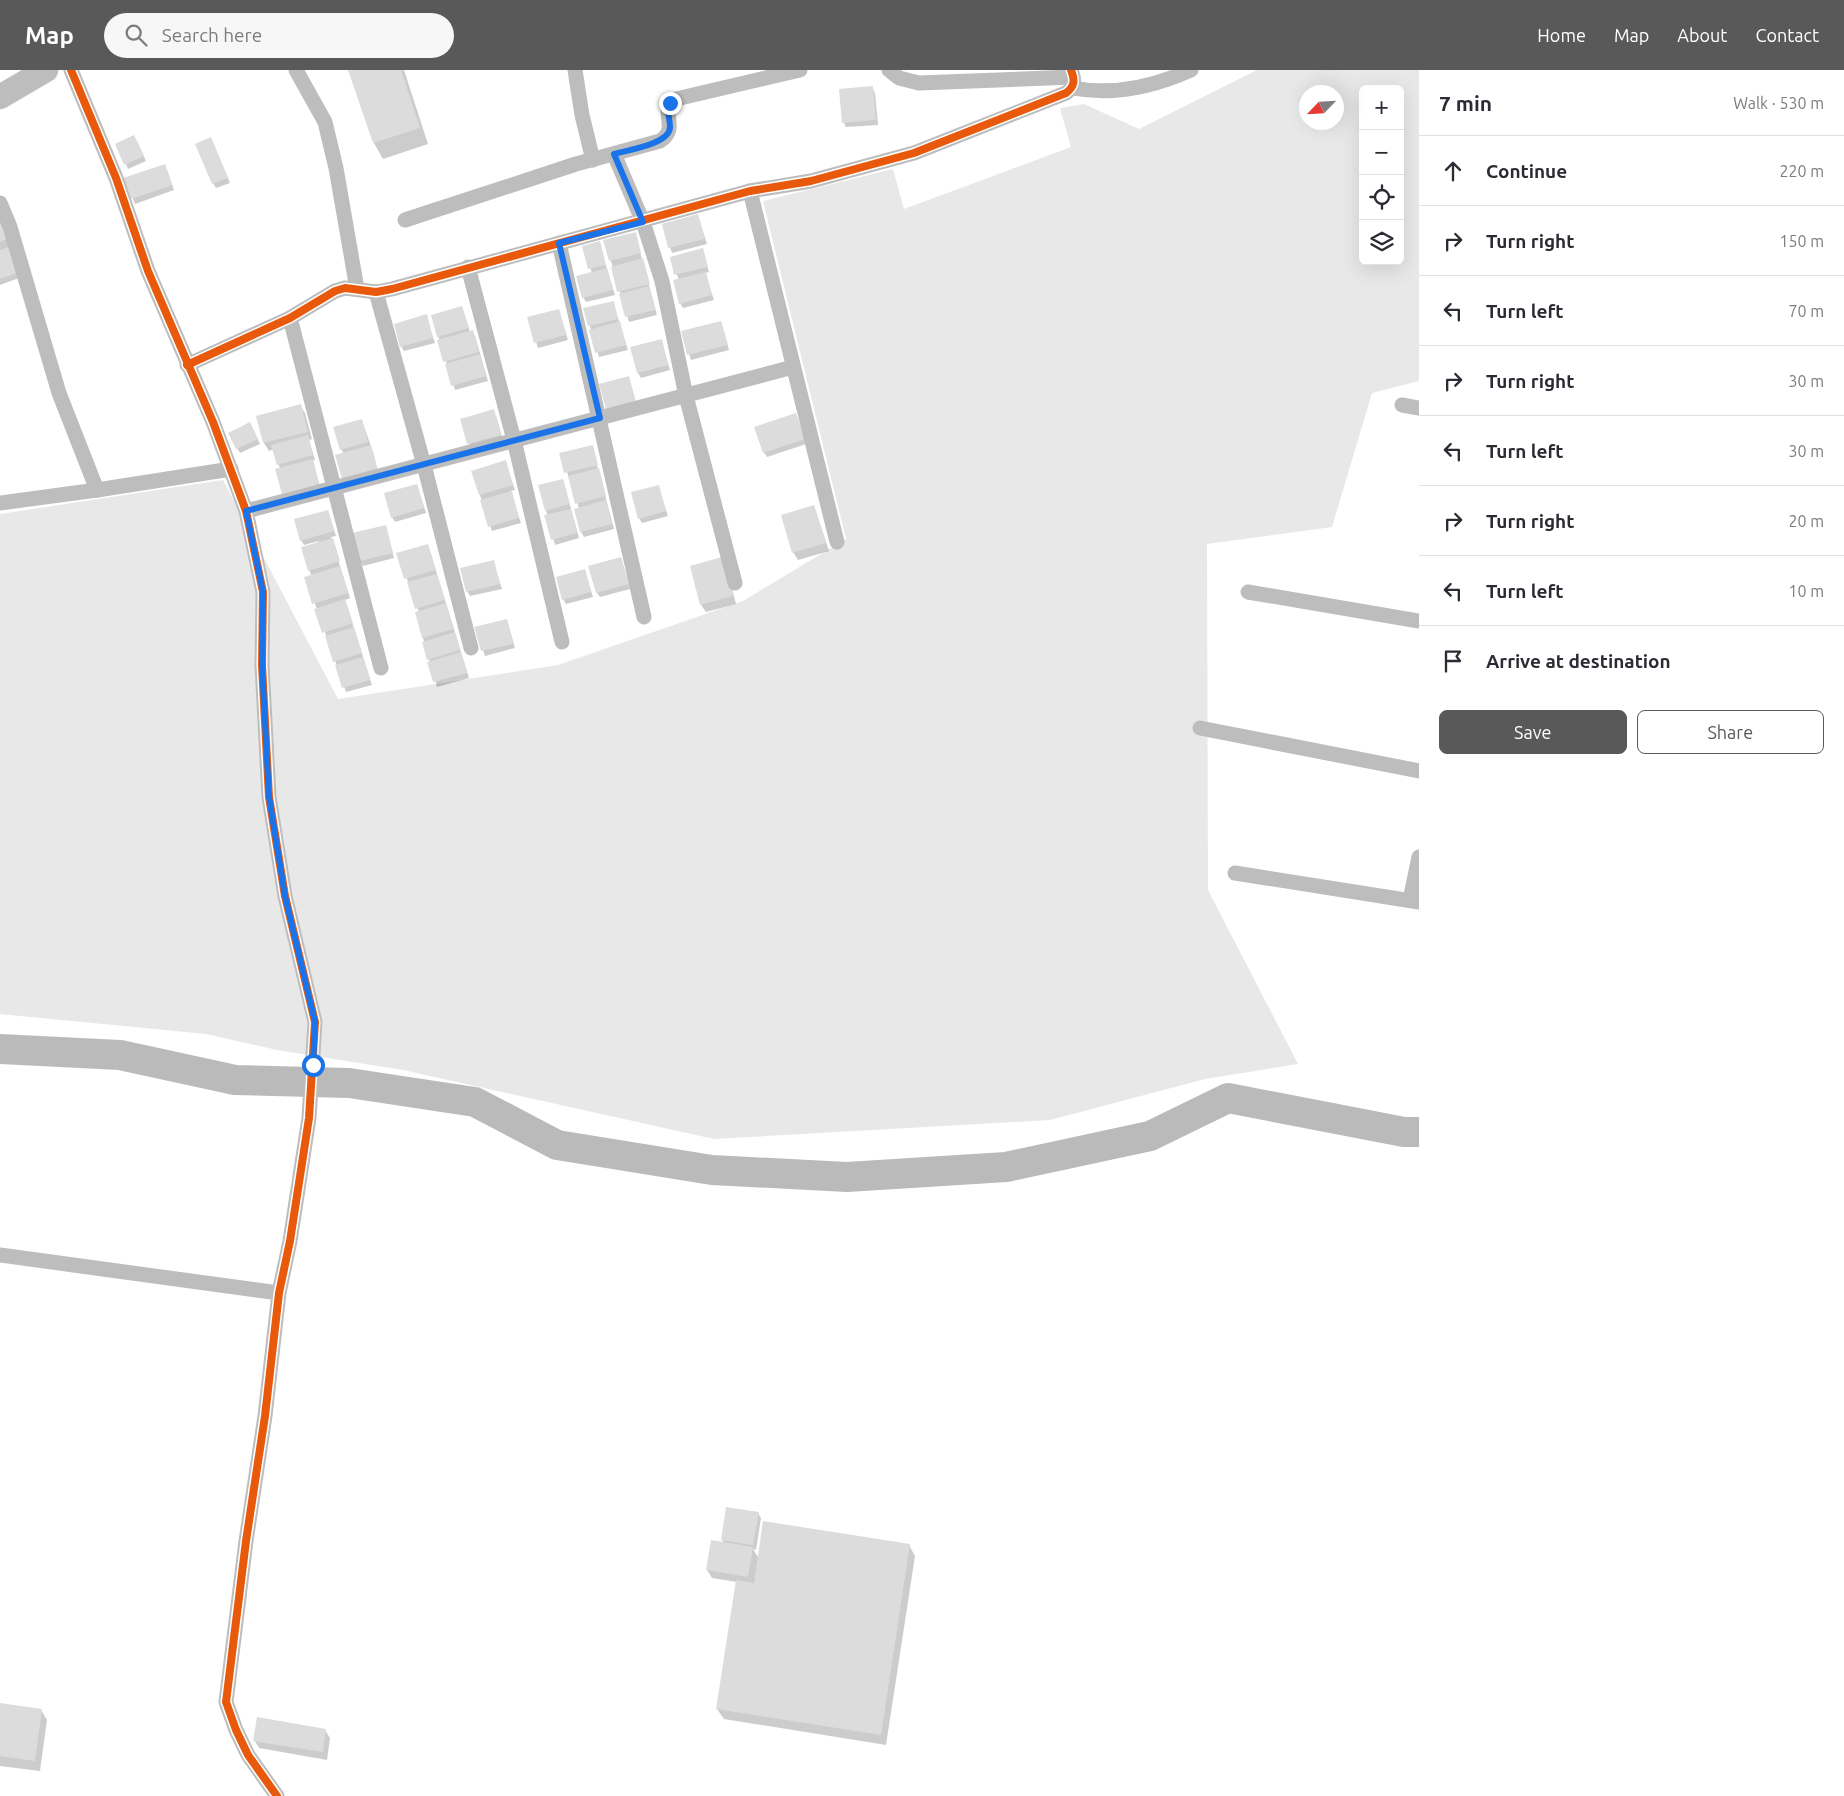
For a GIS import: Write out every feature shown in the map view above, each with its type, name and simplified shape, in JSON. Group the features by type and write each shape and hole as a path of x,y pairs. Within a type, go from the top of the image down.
{"main road":[{"path":"0,97 46,70"}],"street":[{"path":"71,70 98,132 148,272 231,469 246,511 263,592 262,665 269,797 285,896 315,1022 309,1118 290,1241 279,1293 265,1416 234,1632 226,1702 248,1755 277,1796"},
{"path":"296,70 325,122 336,168 357,289"},
{"path":"575,70 582,114 593,160"},
{"path":"405,220 483,193 660,141 667,136 670,128 667,110 670,103 800,70"},
{"path":"889,70 899,78 919,83 1072,78 1110,92 1157,83 1191,70"},
{"path":"187,365 290,318 335,291 345,288 376,292 643,222 750,191 811,181 929,149 1066,93 1072,78"},
{"path":"614,154 643,222 666,300 686,396 735,583"},
{"path":"750,191 837,542"},
{"path":"0,203 10,227 59,393 97,490"},
{"path":"559,243 644,617"},
{"path":"468,267 514,440 562,642"},
{"path":"376,292 424,465 471,648"},
{"path":"290,318 381,668"},
{"path":"246,511 793,367"},
{"path":"1402,405 1419,408"},
{"path":"0,502 97,490 231,469"},
{"path":"1248,592 1419,621"},
{"path":"1200,728 1419,771"},
{"path":"1235,873 1415,901 1419,857"},
{"path":"0,1255 279,1293"}],"shaded area":[{"path":"1257,70 1419,70 1419,381 1372,393 1332,527 1207,544 1208,890 1298,1064 1205,1079 1050,1120 714,1139 403,1070 277,1050 206,1034 0,1014 0,514 223,480 338,699 558,665 743,601 846,539 763,201 893,169 904,209 1071,147 1060,108 1084,104 1139,129"}],"building":[{"path":"348,70 401,70 420,128 373,143"},
{"path":"873,86 876,120 842,123 839,89"},
{"path":"134,135 144,156 124,165 115,144"},
{"path":"211,137 228,178 212,184 195,144"},
{"path":"165,164 172,185 131,199 123,178"},
{"path":"698,214 705,239 668,248 662,224"},
{"path":"0,223 7,239 0,242"},
{"path":"636,232 641,253 609,261 603,240"},
{"path":"600,241 606,265 588,269 582,246"},
{"path":"9,247 17,273 0,279 0,250"},
{"path":"703,248 708,267 674,275 670,257"},
{"path":"643,258 650,284 617,292 611,267"},
{"path":"607,268 613,290 582,298 576,276"},
{"path":"706,272 712,295 679,304 673,280"},
{"path":"649,286 655,310 625,317 619,294"},
{"path":"614,301 618,319 588,326 583,308"},
{"path":"462,306 469,328 437,337 431,315"},
{"path":"559,309 566,335 534,343 527,317"},
{"path":"427,314 433,338 400,347 394,324"},
{"path":"620,321 626,345 595,353 589,330"},
{"path":"721,321 728,345 687,355 681,331"},
{"path":"473,330 479,352 443,362 437,340"},
{"path":"662,339 668,365 637,373 630,347"},
{"path":"480,354 486,376 451,386 445,364"},
{"path":"629,376 636,402 606,409 599,384"},
{"path":"301,404 308,432 263,443 256,416"},
{"path":"494,409 501,435 467,444 460,419"},
{"path":"796,413 805,439 763,453 754,427"},
{"path":"362,419 368,442 340,450 333,427"},
{"path":"250,422 258,439 236,449 228,433"},
{"path":"308,435 313,455 277,465 271,445"},
{"path":"371,445 377,470 342,479 335,455"},
{"path":"593,445 598,465 564,473 559,453"},
{"path":"313,459 319,484 282,494 275,469"},
{"path":"506,460 513,485 479,495 471,471"},
{"path":"599,468 606,496 575,504 568,476"},
{"path":"563,479 570,504 545,511 538,485"},
{"path":"417,484 424,508 391,518 384,493"},
{"path":"659,485 666,511 638,519 631,492"},
{"path":"512,491 519,518 488,527 480,500"},
{"path":"606,500 612,524 580,532 574,509"},
{"path":"814,505 826,543 792,553 781,515"},
{"path":"571,509 577,533 551,540 544,515"},
{"path":"328,510 334,531 300,541 294,519"},
{"path":"386,525 393,553 359,561 352,533"},
{"path":"333,538 340,561 308,571 301,547"},
{"path":"428,544 436,570 404,579 396,553"},
{"path":"621,557 629,584 596,593 588,566"},
{"path":"722,557 733,596 700,605 690,566"},
{"path":"494,560 500,584 466,592 460,568"},
{"path":"340,566 348,593 312,604 304,577"},
{"path":"585,569 591,592 562,600 556,577"},
{"path":"437,574 445,600 415,609 407,582"},
{"path":"345,599 353,623 322,633 314,609"},
{"path":"446,603 453,629 422,638 415,612"},
{"path":"507,619 513,644 481,651 474,627"},
{"path":"354,627 362,653 333,662 325,636"},
{"path":"455,632 460,650 427,660 422,642"},
{"path":"461,652 467,673 433,682 427,662"},
{"path":"363,657 370,680 342,688 335,665"},
{"path":"726,1507 759,1512 753,1545 721,1540"},
{"path":"763,1521 910,1544 881,1735 716,1709 736,1580 754,1583"},
{"path":"711,1540 753,1547 748,1577 706,1570"},
{"path":"0,1703 42,1709 35,1761 0,1756"},
{"path":"257,1717 326,1729 323,1752 253,1741"}],"waterway":[{"path":"0,1049 120,1055 235,1080 349,1083 475,1102 557,1145 712,1170 847,1177 1006,1167 1150,1136 1228,1098 1404,1132 1419,1132"}],"cycle path":[{"path":"71,70 116,178 148,271 213,422 246,511 263,592 262,665 269,797 285,896 315,1022 309,1118 290,1241 279,1293 265,1416 246,1541 226,1702 248,1755 277,1796"},
{"path":"187,365 290,318 335,291 345,288 376,292 392,289 750,191 811,181 914,153 1066,93 1073,83 1071,70"}],"route":[{"path":"313,1065 315,1022 285,896 269,797 262,665 263,592 246,511 600,418 559,243 643,222 614,154 660,141 667,136 670,128 667,110 670,103"}]}
